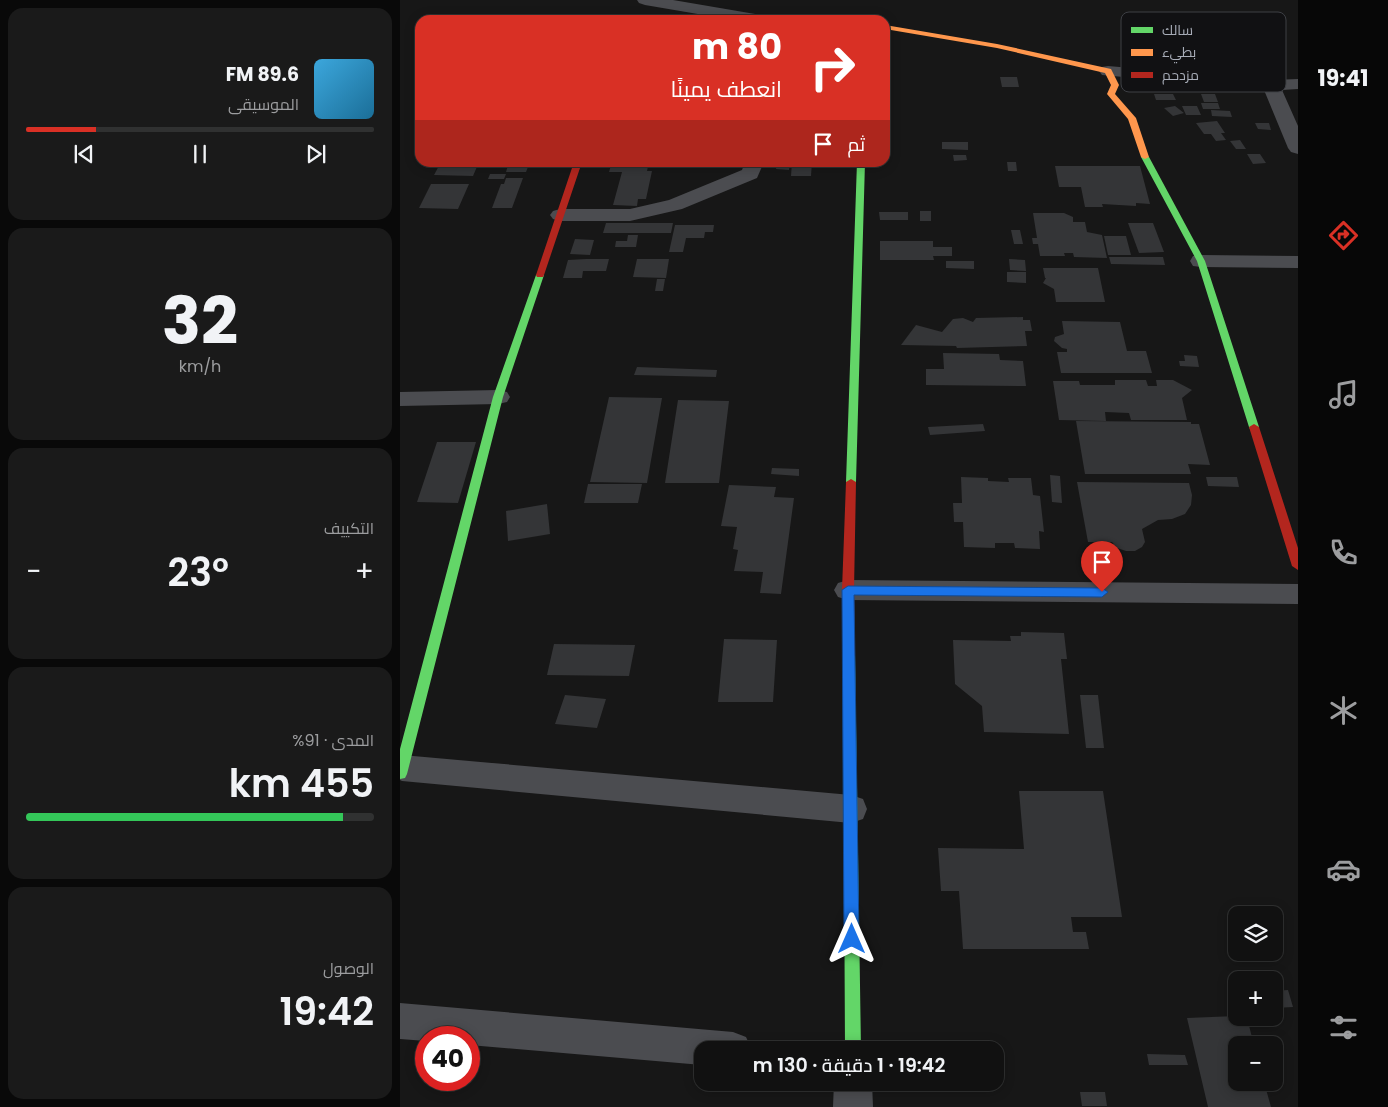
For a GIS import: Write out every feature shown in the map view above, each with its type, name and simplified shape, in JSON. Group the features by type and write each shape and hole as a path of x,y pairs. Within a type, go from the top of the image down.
{"street":[{"path":"645,0 732,15"},
{"path":"890,28 997,46 1108,71 1121,72"},
{"path":"1108,71 1115,85 1111,94 1114,100 1131,117 1149,169 1156,177 1201,261 1298,566"},
{"path":"1274,92 1298,148"},
{"path":"576,167 498,397 401,771 851,809"},
{"path":"560,215 630,215 674,205 750,174 753,167"},
{"path":"853,1041 848,590 861,167"},
{"path":"1201,261 1298,262"},
{"path":"400,399 498,397"},
{"path":"848,590 1298,594"},
{"path":"400,1021 694,1047"},
{"path":"853,1091 853,1107"}],"building":[{"path":"1000,77 1017,77 1019,87 1002,87"},
{"path":"1154,94 1173,94 1176,100 1156,100"},
{"path":"1201,94 1215,94 1218,102 1204,102"},
{"path":"1201,103 1218,103 1220,109 1203,109"},
{"path":"1175,106 1184,113 1173,116 1164,108"},
{"path":"1182,106 1197,106 1201,115 1186,115"},
{"path":"1211,110 1230,111 1232,117 1212,116"},
{"path":"1217,121 1225,133 1221,133 1226,140 1216,141 1211,134 1204,134 1196,123"},
{"path":"1255,123 1269,123 1271,130 1258,129"},
{"path":"1240,140 1246,149 1236,149 1230,141"},
{"path":"942,142 968,142 968,150 942,149"},
{"path":"1247,154 1260,154 1266,163 1253,164"},
{"path":"953,155 966,155 967,160 954,161"},
{"path":"1007,162 1016,162 1017,171 1008,171"},
{"path":"1055,166 1140,166 1150,204 1136,203 1136,206 1102,204 1103,207 1085,207 1081,187 1059,187"},
{"path":"438,167 477,167 473,176 434,175"},
{"path":"508,167 528,167 526,172 506,172"},
{"path":"610,167 648,167 647,171 652,171 646,199 638,199 637,206 613,205 622,172 609,172"},
{"path":"776,167 789,167 789,170 776,169"},
{"path":"792,167 812,167 811,176 791,176"},
{"path":"490,174 506,174 504,179 488,179"},
{"path":"506,178 523,178 512,208 492,208 501,184 504,184"},
{"path":"431,184 469,184 458,209 419,208"},
{"path":"920,211 931,211 931,221 920,221"},
{"path":"879,212 908,212 908,220 880,220"},
{"path":"1033,213 1064,213 1073,217 1073,222 1085,222 1087,232 1102,235 1107,258 1074,257 1073,253 1064,253 1065,256 1040,256 1038,244 1033,244 1032,238 1037,238"},
{"path":"606,223 673,223 671,233 603,233"},
{"path":"1128,223 1153,223 1164,252 1139,253"},
{"path":"675,225 714,225 713,232 705,232 704,238 686,238 683,252 669,252"},
{"path":"1011,230 1020,230 1023,244 1014,244"},
{"path":"628,235 638,235 636,247 615,247 616,241 627,241"},
{"path":"1104,236 1126,236 1131,255 1108,255"},
{"path":"575,239 594,240 590,255 570,254"},
{"path":"880,241 933,241 933,247 952,247 952,256 933,256 934,260 880,260"},
{"path":"1109,257 1163,257 1165,265 1111,264"},
{"path":"609,259 606,271 583,271 582,278 563,278 568,260"},
{"path":"637,259 669,259 666,278 633,277"},
{"path":"1009,259 1025,260 1026,271 1010,270"},
{"path":"946,261 974,261 974,269 946,268"},
{"path":"1043,268 1098,268 1105,302 1056,302 1054,289 1043,283 1046,278"},
{"path":"1007,272 1026,272 1026,283 1007,282"},
{"path":"657,279 665,279 663,291 655,291"},
{"path":"1023,317 1023,320 1030,320 1032,331 1025,331 1027,346 957,348 956,346 901,345 916,325 942,332 953,319 963,318 973,322 976,318"},
{"path":"1062,321 1120,322 1127,351 1146,351 1152,373 1061,373 1057,352 1067,352 1067,349 1062,348 1054,341 1055,337 1064,334"},
{"path":"943,353 999,354 1000,360 1023,361 1026,386 926,385 926,369 944,369"},
{"path":"1184,355 1197,356 1199,367 1180,366 1179,361 1185,361"},
{"path":"637,367 717,370 716,377 634,375"},
{"path":"1115,380 1146,380 1148,386 1157,386 1156,380 1173,380 1192,390 1182,398 1187,420 1131,420 1129,413 1105,412 1106,421 1059,420 1053,381 1079,381 1080,385 1115,385"},
{"path":"609,397 662,398 647,483 590,482"},
{"path":"678,400 729,401 719,483 665,483"},
{"path":"1076,421 1191,422 1191,424 1199,424 1210,465 1188,464 1191,474 1085,474"},
{"path":"983,424 985,431 930,435 928,427"},
{"path":"437,442 476,442 458,503 417,502"},
{"path":"772,468 799,469 799,476 771,474"},
{"path":"1050,475 1060,476 1062,503 1052,502"},
{"path":"961,477 988,478 988,481 1009,482 1008,478 1031,478 1033,495 1040,496 1044,532 1039,531 1040,549 1015,548 1014,543 995,543 995,548 964,547 963,522 954,522 953,503 962,503"},
{"path":"1206,477 1237,477 1239,487 1208,486"},
{"path":"1077,482 1189,483 1192,495 1191,505 1185,514 1172,519 1158,520 1142,529 1145,542 1142,547 1135,551 1126,551 1117,548 1112,542 1088,542"},
{"path":"588,484 642,484 638,503 584,503"},
{"path":"729,485 776,487 774,497 794,498 781,594 760,593 763,572 734,571 738,550 733,549 737,527 721,526"},
{"path":"547,504 550,534 508,541 506,511"},
{"path":"1021,632 1064,633 1067,659 1061,659 1069,734 984,732 982,706 955,684 953,640 1011,641 1010,636 1021,636"},
{"path":"724,639 777,640 773,702 718,702"},
{"path":"554,644 635,645 629,676 547,675"},
{"path":"565,695 606,699 597,728 555,724"},
{"path":"1080,695 1098,695 1104,748 1086,748"},
{"path":"1019,791 1103,791 1122,917 1071,917 1073,932 1086,932 1089,949 963,949 959,891 941,891 938,848 1024,849"},
{"path":"1283,990 1288,990 1293,1007 1283,1008"},
{"path":"1228,1016 1228,1026 1249,1026 1252,1036 1228,1036 1228,1091 1267,1091 1271,1107 1208,1107 1187,1018"},
{"path":"1147,1054 1185,1055 1188,1065 1149,1065"},
{"path":"1080,1092 1105,1092 1107,1106 1082,1106"}],"traffic: fast":[{"path":"1145,157 1201,261 1254,427"},
{"path":"851,482 861,167"},
{"path":"400,774 498,397 540,275"},
{"path":"849,655 853,1041"}],"traffic: slow":[{"path":"890,28 997,46 1108,71 1115,85 1111,94 1132,118 1145,157"}],"traffic: jam":[{"path":"540,275 576,167"},
{"path":"1254,427 1298,566"},
{"path":"849,655 848,590 851,482"}],"route":[{"path":"852,939 848,590 1102,592"}]}
